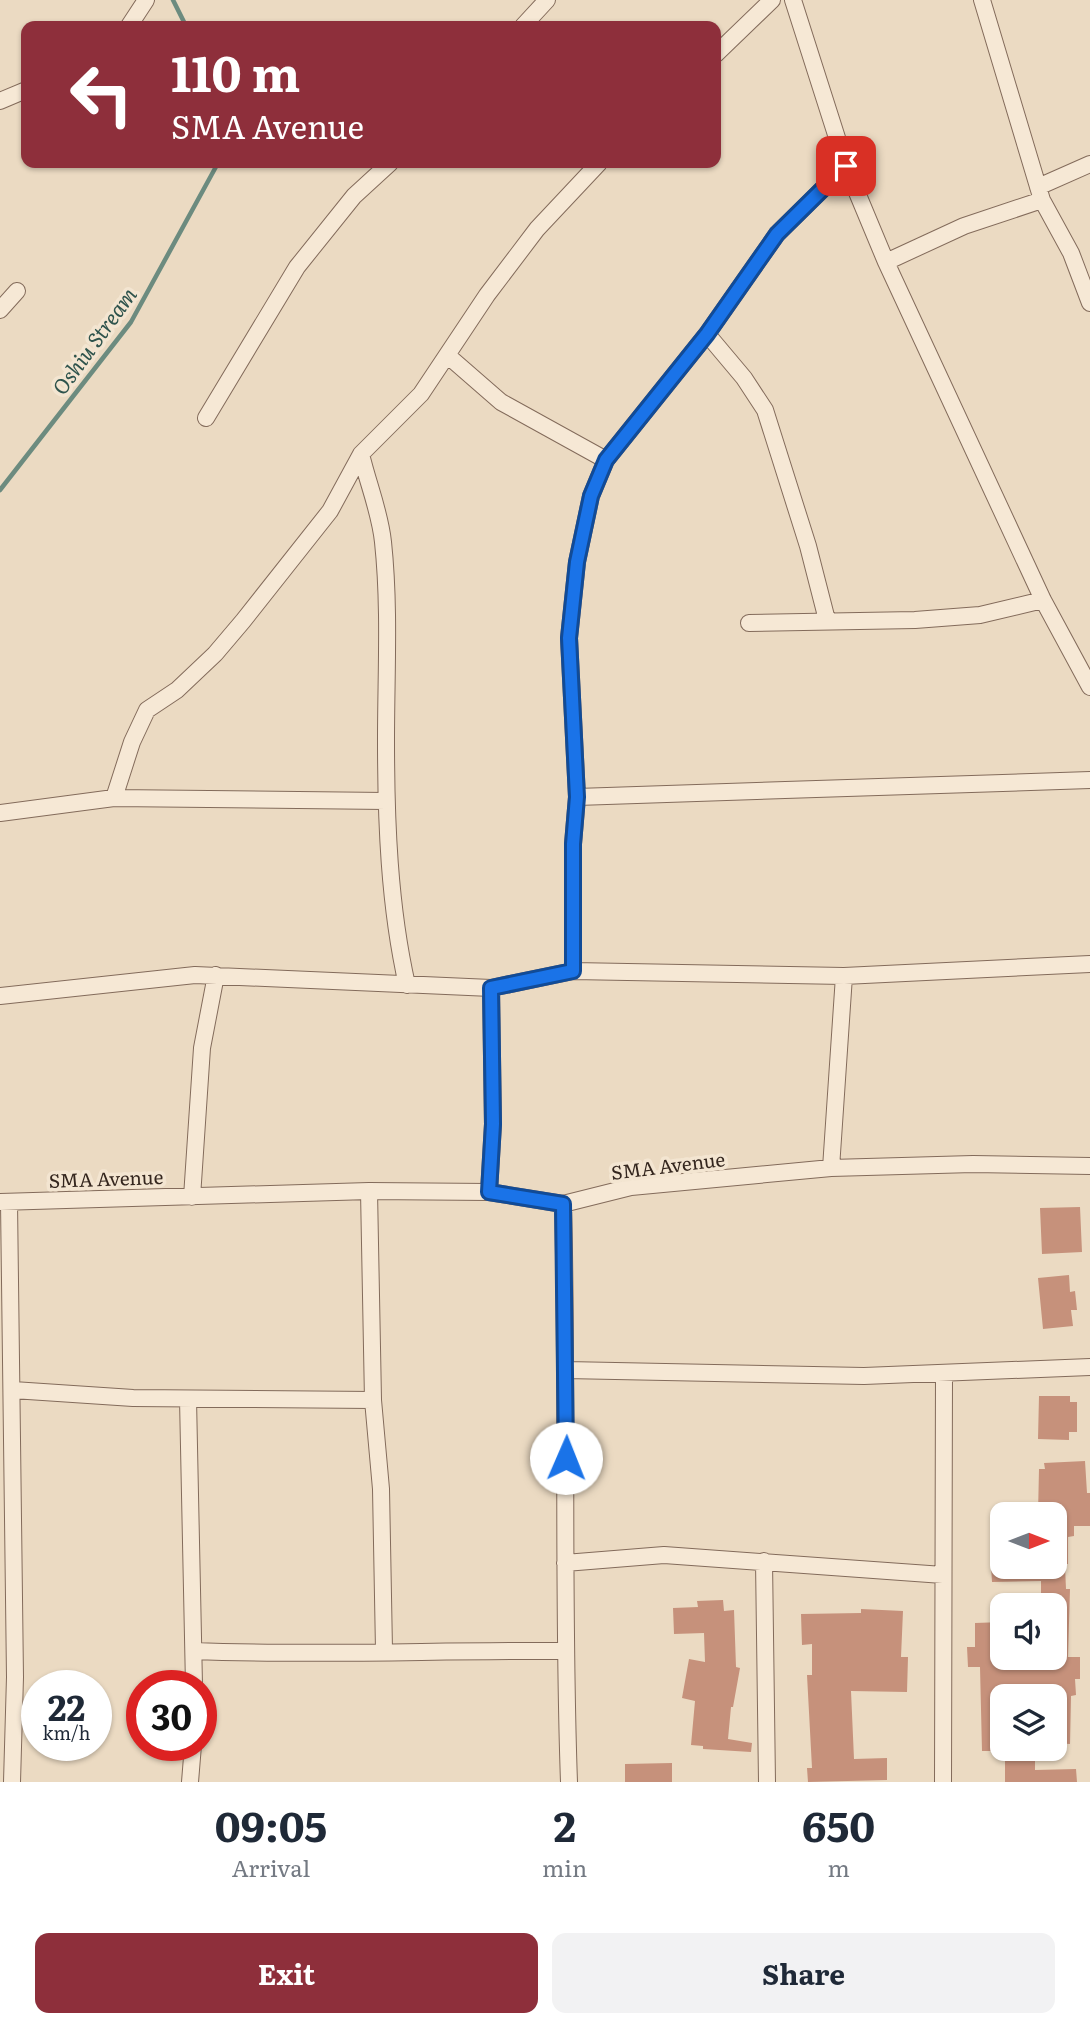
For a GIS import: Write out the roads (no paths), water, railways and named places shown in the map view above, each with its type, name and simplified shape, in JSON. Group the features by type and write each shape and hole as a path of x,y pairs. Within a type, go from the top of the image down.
{"street":[{"path":"133,21 146,0"},
{"path":"528,21 547,0"},
{"path":"721,49 772,0"},
{"path":"793,0 846,166 886,262 1042,600 1090,687"},
{"path":"982,0 1040,193 1071,253 1090,303"},
{"path":"0,101 21,91"},
{"path":"886,262 1040,193 1090,164"},
{"path":"573,971 572,858 577,797 569,675 570,605 591,496 606,460 707,334 777,234 846,166"},
{"path":"206,418 297,267 354,197 385,168"},
{"path":"114,798 139,723 147,710 177,690 236,629 330,511 361,454 421,394 487,295 537,229 594,168"},
{"path":"0,310 17,291"},
{"path":"707,334 744,378 765,410 808,546 827,620"},
{"path":"447,355 501,402 606,460"},
{"path":"361,454 369,491 380,518 386,584 386,801 396,935 407,985"},
{"path":"749,623 915,620 980,615 1042,600"},
{"path":"577,797 1090,780"},
{"path":"0,813 114,798 386,801"},
{"path":"0,996 133,980 216,975 491,988 573,971 844,976 1090,964"},
{"path":"192,1196 202,1048 216,975"},
{"path":"831,1168 844,976"},
{"path":"489,1192 493,1124 491,988"},
{"name":"SMA Avenue","path":"5,1202 369,1191 489,1192 563,1204 631,1186 831,1168 972,1164 1090,1166"},
{"path":"369,1191 373,1400 381,1489 384,1650"},
{"path":"5,1202 13,1390 8,1677 12,1782"},
{"path":"563,1204 569,1782"},
{"path":"566,1370 864,1376 1090,1367"},
{"path":"943,1782 944,1374"},
{"path":"13,1390 188,1399 373,1400"},
{"path":"188,1399 194,1670"},
{"path":"565,1563 664,1555 943,1575"},
{"path":"764,1562 766,1782"},
{"path":"194,1651 566,1651"},
{"path":"190,1782 192,1761"}],"waterway":[{"name":"Oshiu Stream","path":"173,0 184,21"},
{"name":"Oshiu Stream","path":"0,490 131,322 215,168"}]}
